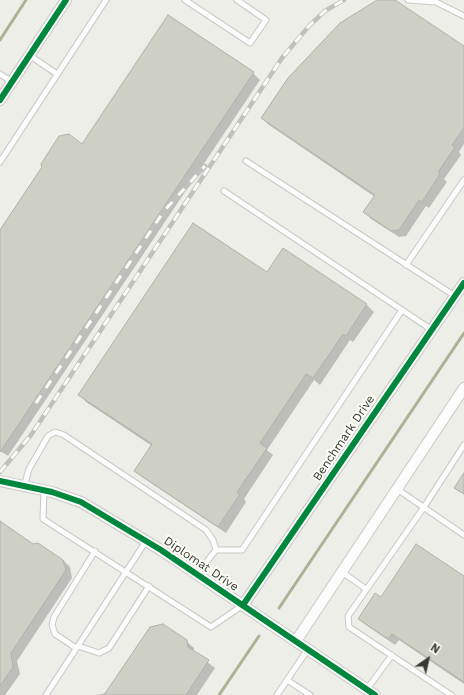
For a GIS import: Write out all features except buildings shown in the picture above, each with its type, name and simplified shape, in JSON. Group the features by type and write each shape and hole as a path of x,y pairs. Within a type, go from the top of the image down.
{"street":[{"path":"0,100 66,0"},
{"name":"Benchmark Drive","path":"243,605 464,283"},
{"path":"296,641 464,388"},
{"name":"Diplomat Drive","path":"0,481 44,491 81,502 197,574 371,692"}],"lane":[{"path":"0,162 106,0"},
{"path":"185,0 250,43 266,20 237,0"},
{"path":"408,0 436,2 464,16"},
{"path":"29,55 57,74"},
{"path":"0,74 12,82"},
{"path":"246,161 455,296"},
{"path":"406,265 464,180"},
{"path":"224,191 432,330"},
{"path":"216,550 242,550 402,310"},
{"path":"24,487 29,468 48,436 55,432 64,435 206,530 213,540 216,550"},
{"path":"451,695 349,626 348,616 424,507 464,445"},
{"path":"396,489 464,535"},
{"path":"44,491 43,519 95,551 211,627 243,605"},
{"path":"46,695 146,541"},
{"path":"197,574 216,550"},
{"path":"95,551 54,617 52,625 55,634 77,647 99,654 109,648 149,586"},
{"path":"342,572 366,589"},
{"path":"277,695 308,649"},
{"path":"371,692 392,655"},
{"path":"287,680 310,695"}],"waterway":[{"path":"0,40 26,0"},
{"path":"279,608 464,333"},
{"path":"219,695 259,636"}],"railway":[{"path":"0,472 31,435 282,58 309,26 325,11 344,0"},
{"path":"36,403 164,211 205,166"}],"cycle path":[{"path":"0,100 66,0"},
{"path":"243,605 464,283"},
{"path":"0,481 52,492 81,502 161,550 375,695"}]}
